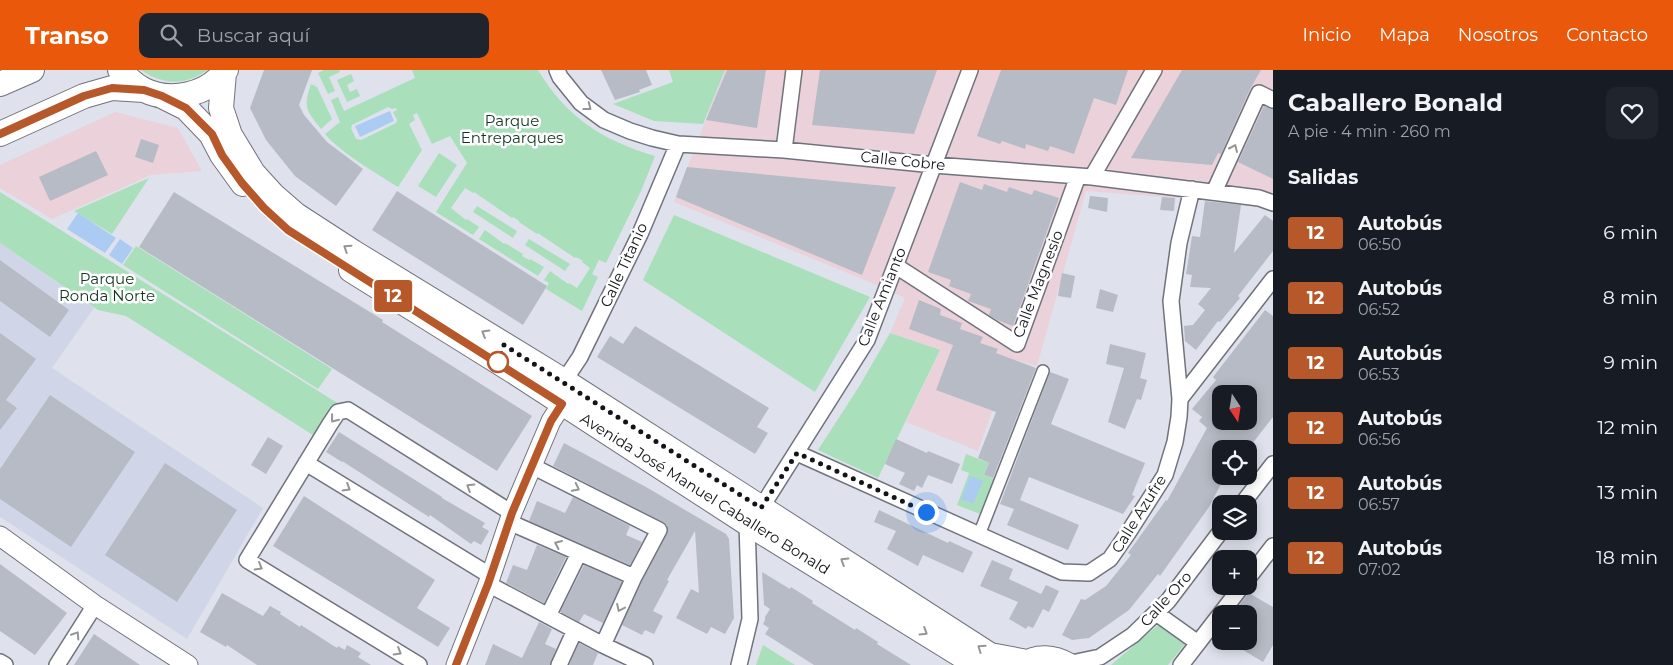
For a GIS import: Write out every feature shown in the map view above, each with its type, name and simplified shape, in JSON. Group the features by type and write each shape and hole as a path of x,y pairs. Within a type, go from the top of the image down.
{"main road":[{"path":"0,84 22,70"},
{"path":"120,70 130,81 153,93"},
{"path":"0,134 84,96 112,88 179,96 196,93 211,85 225,72"},
{"name":"Avenida José Manuel Caballero Bonald","path":"225,72 221,108 230,135 253,173 273,195 296,215 563,392 754,515 977,665"},
{"name":"Avenida José Manuel Caballero Bonald","path":"153,93 186,108 212,134 222,155 242,183 264,208 288,230 563,392"},
{"name":"Avenida José Manuel Caballero Bonald","path":"754,515 990,655 1025,664 1037,659 1047,658 1067,664"}],"street":[{"name":"Calle Cobre","path":"557,70 560,77 582,103 604,120 630,131 678,144 784,150 934,165 1085,177 1259,198 1273,203"},
{"path":"784,150 794,70"},
{"name":"Calle Amianto","path":"754,515 797,453 867,340 970,70"},
{"path":"1085,177 1154,70"},
{"path":"1214,192 1259,93 1273,100"},
{"name":"Calle Titanio","path":"563,392 640,234 678,144"},
{"name":"Calle Magnesio","path":"896,266 1017,344 1085,177"},
{"name":"Calle Azufre","path":"797,453 1062,572 1089,573 1110,559 1164,475 1175,442 1180,399 1172,301 1179,243 1192,189"},
{"path":"1180,399 1273,279"},
{"path":"979,535 1043,371"},
{"path":"456,665 490,580 510,518 563,392"},
{"path":"419,665 247,560 338,412 348,410 510,518 579,553 634,577"},
{"path":"306,463 548,616 646,665"},
{"path":"1249,495 1273,464"},
{"path":"532,466 659,530 634,577 603,645"},
{"path":"739,665 750,620 754,515"},
{"path":"0,536 95,605 188,665"},
{"name":"Calle Oro","path":"1067,664 1098,661 1134,635 1168,601 1214,540"},
{"path":"1257,567 1273,546"},
{"path":"548,616 579,553"},
{"path":"1181,665 1235,595"},
{"path":"56,665 95,605"},
{"path":"1156,613 1198,643"},
{"path":"559,665 575,630"},
{"path":"0,662 5,665"}],"shaded area":[{"path":"725,70 1273,70 1273,211 1258,207 1205,200 1086,191 1037,366 1011,359 978,451 906,422 940,351 890,333 905,298 674,202"},
{"path":"115,112 178,128 202,171 151,175 52,219 0,188 0,165"},
{"path":"0,243 94,308 52,368 263,508 187,639 0,517"}],"green space":[{"path":"141,70 208,70 191,79 175,82 158,79"},
{"path":"324,70 339,70 340,72 329,77 335,91 328,94 318,73"},
{"name":"Parque Entreparques","path":"412,70 538,70 561,101 588,125 618,143 655,156 641,191 606,263 599,260 592,274 598,277 582,311 546,289 549,283 544,280 550,271 577,288 590,268 583,261 575,258 465,188 451,208 466,220 479,227 473,235 436,212 467,163 450,136 432,144 417,113 413,115 415,120 409,124 422,150 398,187 350,156 325,134 340,122 331,100 338,97 344,111 415,78","holes":["388,107 396,108 397,110 393,112 397,120 396,123 361,140 356,139 351,128 352,125"]},
{"path":"669,70 725,70 703,124 654,121 613,104 673,82"},
{"path":"351,74 354,81 347,85 350,92 357,89 360,96 347,102 337,80"},
{"path":"311,84 317,87 332,119 321,129 307,108 307,98"},
{"path":"439,153 457,165 436,197 418,186"},
{"path":"149,178 112,234 74,211"},
{"name":"Parque Ronda Norte","path":"0,192 339,404 316,437 126,316 98,310 0,243"},
{"path":"477,206 517,231 513,238 473,212"},
{"path":"674,215 870,297 815,392 643,280"},
{"path":"485,230 504,244 523,254 522,256 544,267 538,276 479,239"},
{"path":"529,239 570,264 565,271 525,245"},
{"path":"136,246 332,369 318,389 123,265"},
{"path":"890,333 940,350 878,478 818,450 860,385"},
{"path":"966,454 989,463 984,475 994,479 980,514 957,505 969,473 961,470"},
{"path":"1158,625 1185,644 1168,665 1111,665"},
{"path":"763,645 795,665 756,665"}],"water":[{"path":"390,111 394,121 360,137 355,126"},
{"path":"78,213 116,238 105,253 67,229"},
{"path":"120,239 133,248 122,264 109,255"},
{"path":"970,476 983,481 973,504 961,499"}],"building":[{"path":"264,70 312,70 299,105 304,115 327,142 363,169 336,206 295,176 266,140 250,108"},
{"path":"601,70 646,70 652,85 639,90 640,92 615,100"},
{"path":"727,70 766,70 757,128 706,120"},
{"path":"820,70 937,70 914,134 812,125"},
{"path":"1001,70 1128,70 1116,105 1094,98 1074,154 1050,146 1048,151 1026,144 1025,149 1002,141 1000,144 977,136"},
{"path":"1182,70 1261,70 1250,89 1221,154 1218,153 1212,165 1131,158"},
{"path":"1264,106 1273,109 1273,179 1238,162"},
{"path":"141,139 159,145 153,163 135,157"},
{"path":"96,151 108,175 50,201 39,177"},
{"path":"687,167 896,187 862,275 676,197"},
{"path":"960,182 982,190 984,184 1007,192 1009,187 1032,195 1034,190 1059,198 1013,326 989,315 991,309 968,301 971,294 949,286 951,280 928,272"},
{"path":"397,191 547,286 523,325 372,230"},
{"path":"174,192 383,320 382,322 532,416 497,471 139,247"},
{"path":"1090,196 1108,198 1107,212 1088,208"},
{"path":"1162,197 1175,198 1174,211 1160,210"},
{"path":"1205,201 1241,205 1234,253 1265,215 1273,221 1273,251 1238,296 1240,298 1220,322 1218,321 1196,350 1185,341 1184,326 1193,325 1205,310 1198,304 1211,288 1190,287 1192,275 1186,274 1192,236 1200,237"},
{"path":"0,260 69,310 50,337 0,301"},
{"path":"1062,273 1075,276 1071,298 1058,296"},
{"path":"1100,289 1118,295 1113,312 1096,308"},
{"path":"919,300 941,309 940,315 962,323 960,329 983,337 980,343 998,349 996,353 1036,368 993,478 984,475 989,463 978,458 996,412 936,390 953,345 909,329"},
{"path":"1265,310 1273,316 1273,417 1255,440 1212,440 1212,485 1220,485 1215,495 1212,495 1212,501 1209,507 1160,576 1158,574 1129,610 1089,638 1072,640 1062,635 1081,599 1085,600 1106,586 1131,555 1128,553 1167,501 1207,428 1199,421 1202,417 1192,409 1216,380 1213,377"},
{"path":"635,326 769,408 757,427 768,433 755,454 597,357 610,336 623,344"},
{"path":"0,333 36,359 6,400 17,408 0,430"},
{"path":"1110,344 1146,353 1140,378 1147,380 1141,400 1137,399 1125,429 1108,422 1124,368 1106,364"},
{"path":"1050,372 1069,379 1051,424 1145,463 1132,495 1135,496 1123,514 1029,477 1020,500 1079,525 1068,550 1007,525 1014,509 1000,504"},
{"path":"50,395 135,452 71,547 0,499 0,469"},
{"path":"339,432 442,498 485,523 482,527 489,531 481,545 474,541 471,544 430,515 429,517 326,452"},
{"path":"268,437 283,446 266,474 251,465"},
{"path":"896,439 927,453 928,451 960,464 952,484 928,475 922,488 917,485 914,491 899,484 905,473 885,464"},
{"path":"564,443 646,487 726,534 729,539 734,618 725,634 711,627 707,634 676,618 691,589 699,593 695,531 667,580 669,581 653,611 663,616 654,634 645,630 642,635 622,625 642,581 667,534 667,525 553,466"},
{"path":"165,463 237,510 177,602 105,555"},
{"path":"304,496 435,580 417,608 450,628 438,647 273,546"},
{"path":"573,497 630,526 626,535 642,542 630,565 529,521 537,501 565,513"},
{"path":"879,510 948,543 949,541 973,552 963,573 923,555 918,566 887,549 896,531 874,522"},
{"path":"537,545 566,557 544,603 506,583 513,565 527,570"},
{"path":"992,560 1013,569 1009,579 1041,594 1046,585 1059,591 1049,612 1043,609 1033,628 1028,626 1026,629 1009,619 1018,602 980,586"},
{"path":"0,564 67,613 35,655 0,631"},
{"path":"584,565 622,582 603,623 584,614 579,622 560,612"},
{"path":"762,572 790,589 791,587 813,601 812,603 855,630 856,628 878,642 877,644 911,665 814,665 765,634 769,628 763,624 770,609 764,605"},
{"path":"222,593 263,616 270,606 300,627 301,625 337,648 338,646 345,650 347,645 361,653 358,657 371,665 257,665 227,645 226,647 200,632"},
{"path":"1247,595 1252,595 1273,607 1273,645 1263,662 1243,650 1257,650 1257,605 1239,605"},
{"path":"539,622 552,629 545,644 556,649 550,665 485,665 493,644 522,658"},
{"path":"94,634 140,665 74,665"},
{"path":"579,643 598,653 593,665 569,665"}],"bus line":[{"name":"12","path":"0,134 84,96 112,88 144,90 162,96 186,108 212,134 222,155 242,183 264,208 288,230 513,371 562,404 551,421 512,513 488,584 456,665"}],"route":[{"path":"498,362 504,345 564,381 761,508 797,453 926,512"}]}
